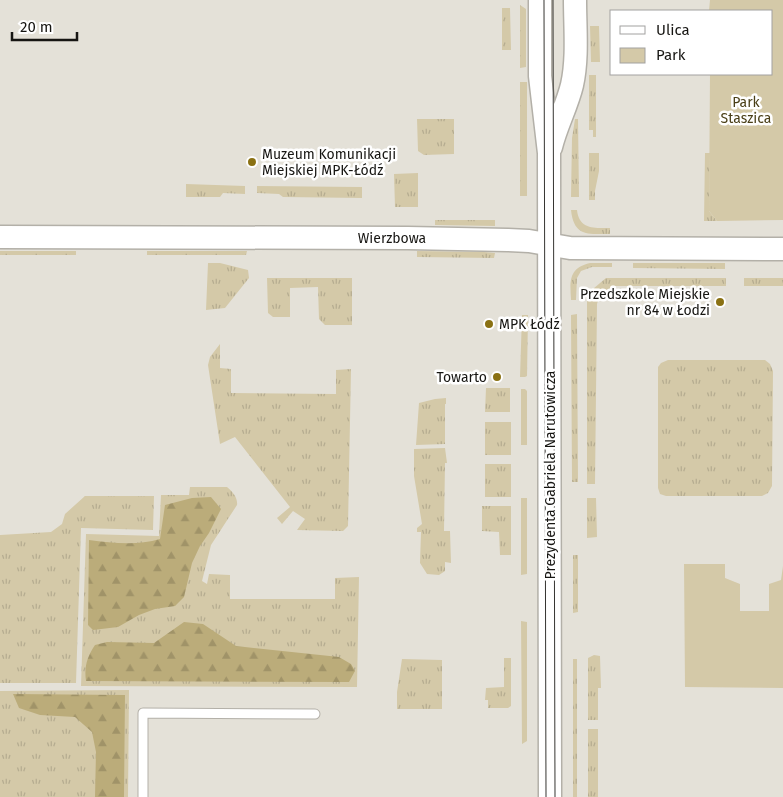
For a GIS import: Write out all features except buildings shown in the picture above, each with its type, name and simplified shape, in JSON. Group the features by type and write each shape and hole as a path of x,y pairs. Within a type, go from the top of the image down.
{"street":[{"name":"Prezydenta Gabriela Narutowicza","path":"540,0 540,76 549,153 550,797"},
{"name":"Prezydenta Gabriela Narutowicza","path":"549,153 568,101 572,83 575,55 575,0"},
{"name":"Wierzbowa","path":"0,237 408,238 508,240 570,248 598,249 783,249"}],"lane":[{"path":"143,797 144,713 315,714"}],"green space":[{"name":"Park Staszica","path":"710,0 783,0 783,220 717,221 709,211 710,75 773,75 773,10 709,10"},
{"path":"520,5 526,9 526,67 520,68"},
{"path":"502,8 510,8 511,50 502,50"},
{"path":"590,26 599,26 600,62 591,62"},
{"path":"589,75 596,75 596,137 593,137 593,130 589,130"},
{"path":"520,82 527,82 527,196 520,196"},
{"path":"417,119 454,119 454,154 424,155 418,151"},
{"path":"575,119 578,119 579,197 571,197 572,138"},
{"path":"589,153 599,153 599,171 595,200 589,200"},
{"path":"705,153 710,153 709,211 717,221 704,221"},
{"path":"418,173 418,207 395,207 394,174"},
{"path":"186,184 245,186 245,194 223,193 220,197 186,197"},
{"path":"257,186 362,187 362,198 283,197 279,194 257,193"},
{"path":"571,210 577,210 578,217 589,227 610,228 610,234 589,234 583,232 575,225"},
{"path":"435,220 495,220 495,226 435,225"},
{"path":"0,251 76,251 76,255 0,255"},
{"path":"147,251 247,251 246,255 147,255"},
{"path":"417,251 495,253 494,258 417,257"},
{"path":"208,263 220,263 248,270 249,278 225,308 206,310"},
{"path":"590,263 612,263 612,267 592,267 581,271 577,278 576,300 571,300 570,287 574,272 583,265"},
{"path":"633,263 725,263 725,269 633,268"},
{"path":"267,278 352,278 352,325 325,325 319,319 318,287 290,288 290,317 273,317 268,313"},
{"path":"606,278 726,278 726,286 616,286 602,294 597,304 595,484 587,484 587,294"},
{"path":"744,278 783,278 783,286 744,286"},
{"path":"577,314 578,482 572,482 571,315"},
{"path":"522,315 528,315 527,376 525,377 520,377"},
{"path":"220,344 220,368 231,369 231,393 336,394 336,370 351,369 348,526 343,531 297,530 305,519 293,511 282,524 277,518 290,507 235,437 220,444 208,365 210,357"},
{"path":"668,360 765,360 770,364 773,371 772,486 768,493 762,496 666,496 660,494 658,488 658,367 661,363"},
{"path":"486,388 510,388 510,412 485,412"},
{"path":"521,389 527,391 527,445 521,445"},
{"path":"446,398 445,444 416,445 419,403"},
{"path":"485,422 511,422 511,455 485,455"},
{"path":"445,448 447,463 445,463 444,531 450,531 451,563 445,562 445,571 439,575 427,574 420,563 421,532 417,532 417,528 422,524 414,476 414,449"},
{"path":"485,464 511,464 511,497 485,497"},
{"path":"190,487 227,487 236,498 237,505 211,545 202,581 207,584 209,574 230,575 230,599 335,599 335,578 359,577 357,687 81,686 86,534 159,536 161,495 189,495"},
{"path":"85,496 154,496 153,530 81,528 76,683 0,683 0,535 51,532 62,524 65,514"},
{"path":"211,497 221,509 192,563 184,597 175,606 155,609 139,615 118,627 93,630 88,625 89,540 133,543 160,539 165,505 192,498"},
{"path":"521,498 527,498 527,574 521,575"},
{"path":"587,498 596,498 597,537 587,538"},
{"path":"482,506 511,506 511,555 500,555 499,532 482,531"},
{"path":"573,555 578,555 578,612 573,613"},
{"path":"684,564 725,564 725,578 740,584 740,611 769,611 769,584 781,580 783,566 783,688 685,687"},
{"path":"521,621 527,622 527,741 522,744"},
{"path":"184,622 203,624 236,646 339,657 351,664 355,671 349,682 86,681 85,671 87,662 95,645 107,642 154,643"},
{"path":"594,655 600,656 601,688 598,688 598,720 588,720 588,658"},
{"path":"504,658 511,658 511,706 508,708 488,708 488,700 485,700 486,688 504,687"},
{"path":"402,659 442,660 442,709 397,709 397,692"},
{"path":"573,659 577,659 577,797 573,797"},
{"path":"129,690 128,797 0,797 0,691"},
{"path":"13,694 125,695 124,797 95,797 96,752 92,732 75,717 40,715 19,708"},
{"path":"588,729 598,729 598,797 588,797"}],"tram line":[{"path":"544,0 546,797"},
{"path":"553,0 555,797"}],"place":[{"name":"Muzeum Komunikacji Miejskiej MPK-Łódź","path":"252,162"},
{"name":"Przedszkole Miejskie nr 84 w Łodzi","path":"720,302"},
{"name":"MPK Łódź","path":"489,324"},
{"name":"Towarto","path":"497,377"}]}
